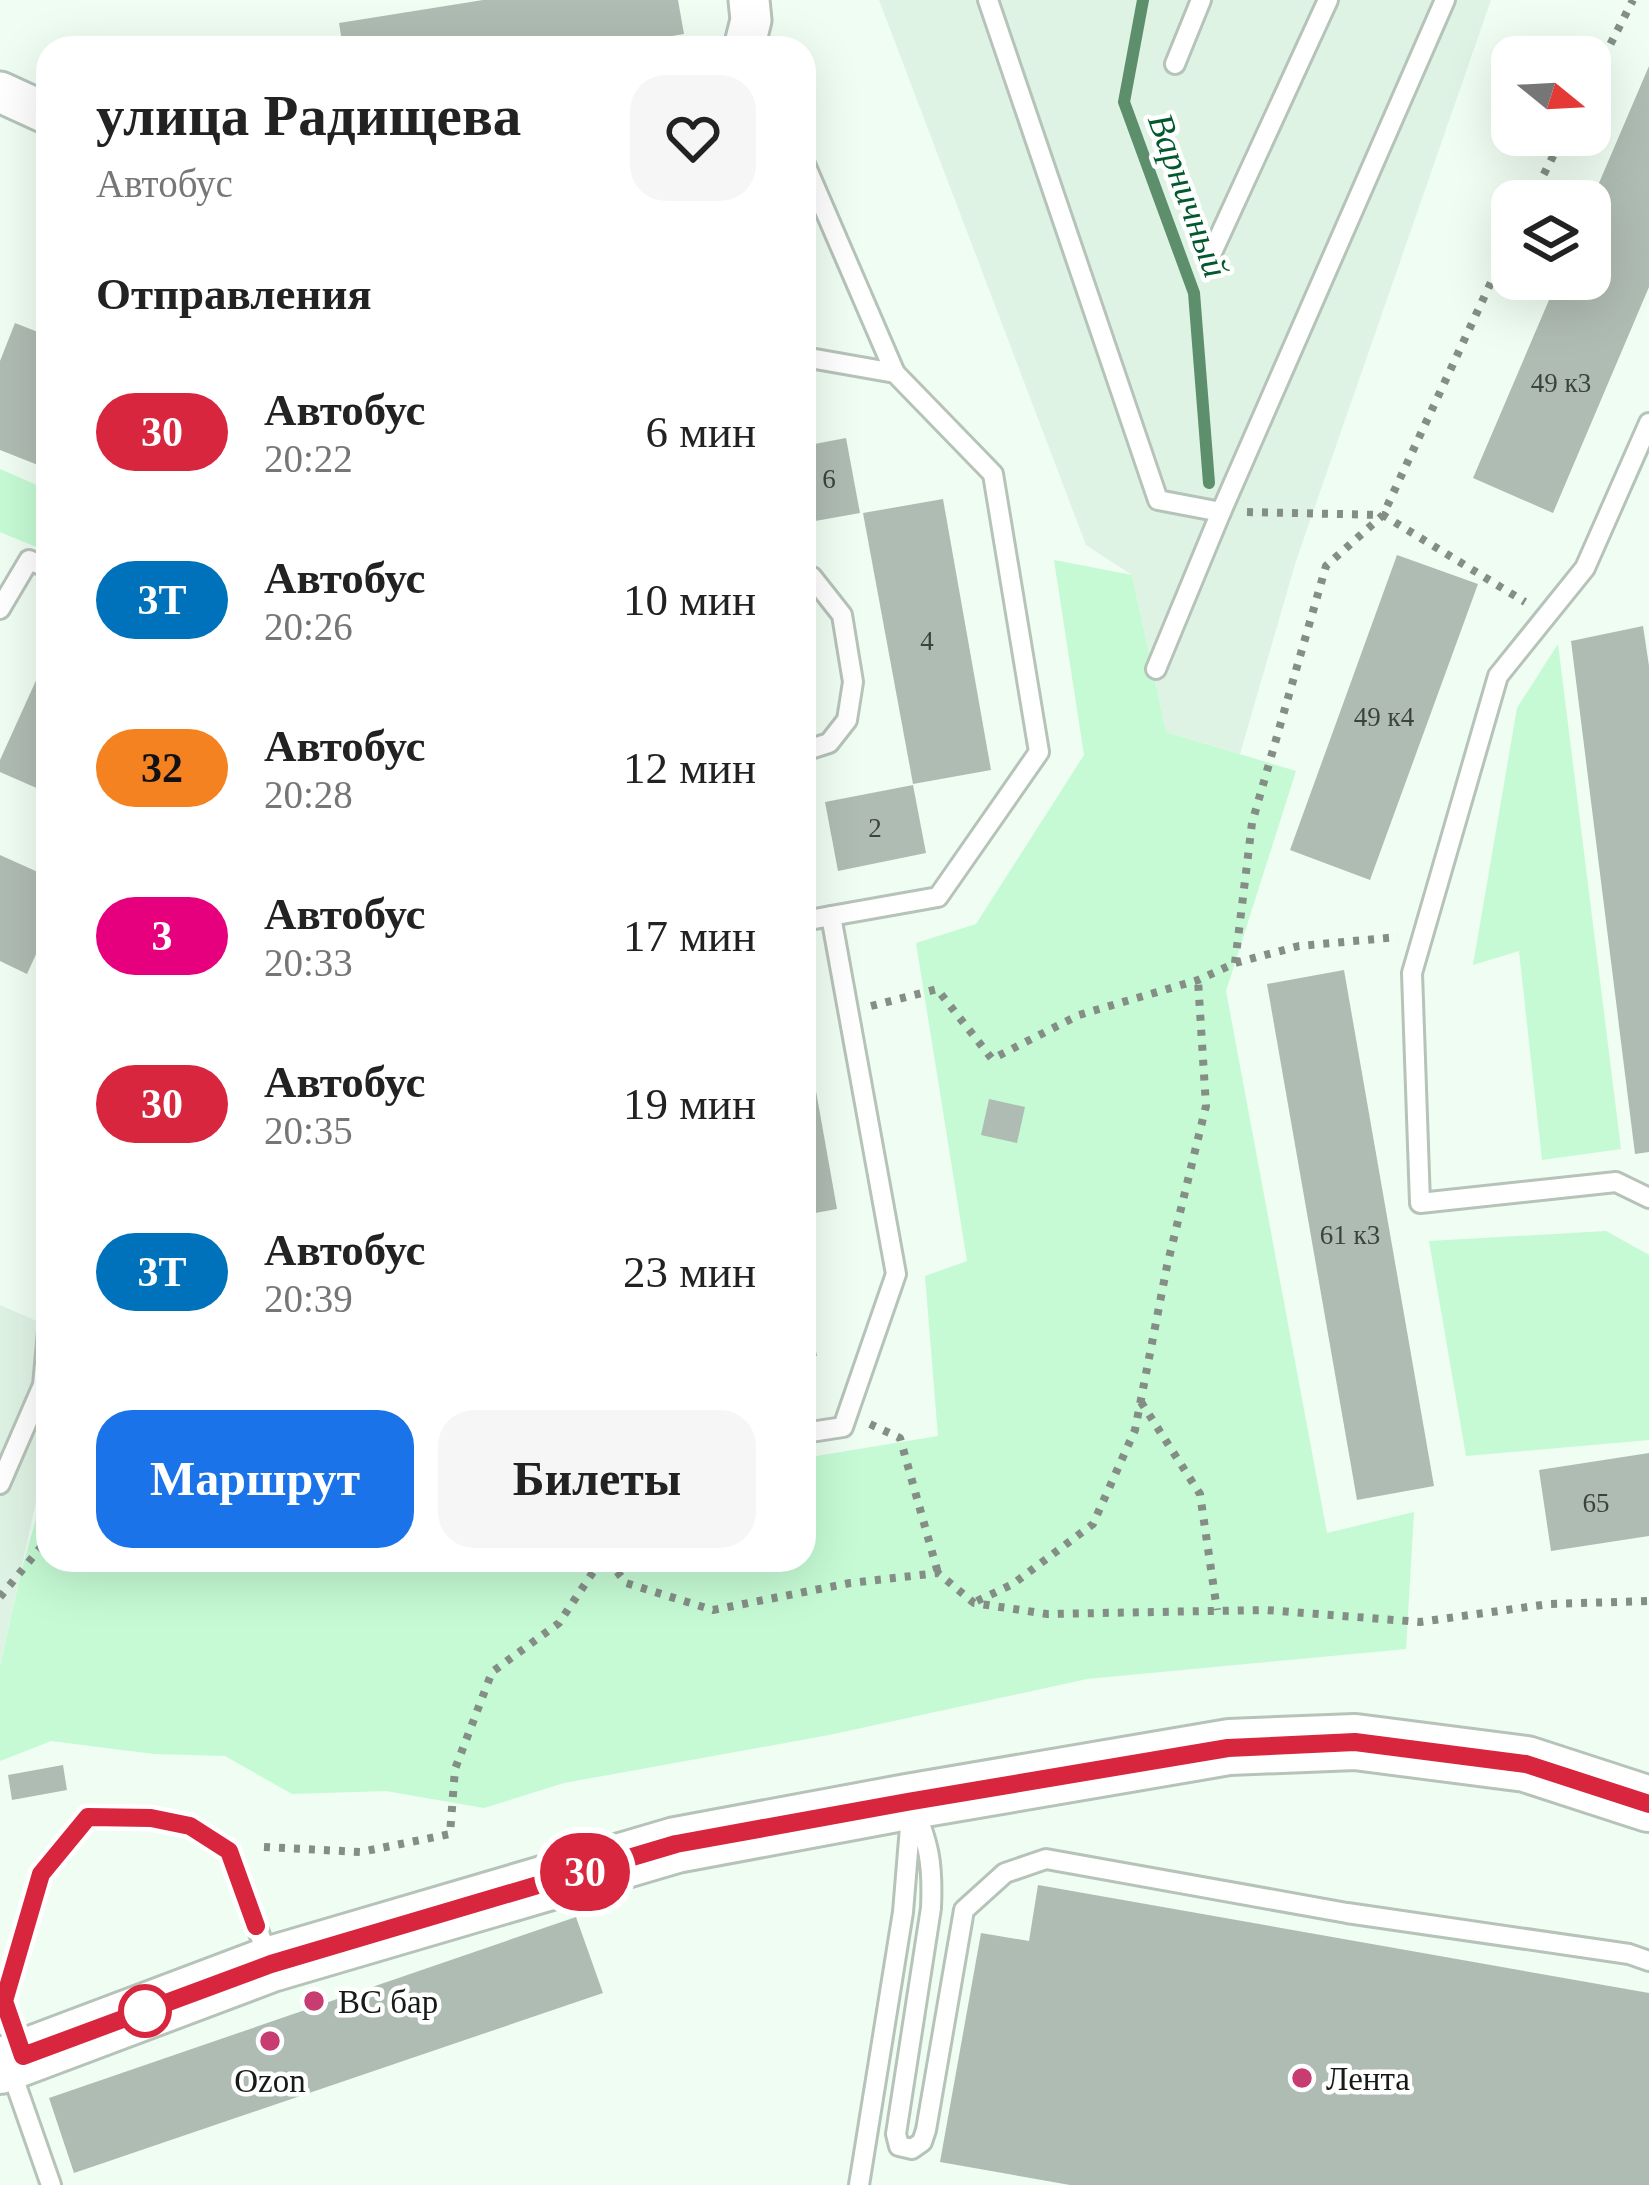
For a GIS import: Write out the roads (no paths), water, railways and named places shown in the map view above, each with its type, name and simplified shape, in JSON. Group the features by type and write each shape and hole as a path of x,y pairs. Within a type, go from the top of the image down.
{"street":[{"path":"0,92 36,108"},
{"path":"10,2062 271,1964 676,1844 914,1825 1228,1748 1355,1742 1526,1764 1649,1804"}],"lane":[{"path":"988,0 1158,500 1222,512"},
{"path":"1175,64 1201,0"},
{"path":"1209,259 1328,0"},
{"path":"1156,669 1445,0"},
{"path":"816,190 896,373 993,474 1039,752 938,897 816,919"},
{"path":"816,359 896,373"},
{"path":"1647,428 1649,458"},
{"path":"1647,428 1585,568 1498,676 1412,973 1420,1203 1616,1182 1649,1198"},
{"path":"0,609 29,560 36,563"},
{"path":"816,582 842,615 854,682 847,720 829,743 816,747"},
{"path":"816,1431 844,1427 896,1274 831,916"},
{"path":"0,1484 36,1401"},
{"path":"51,2185 10,2062 4,2001 41,1874 88,1817 151,1818 190,1826 229,1851 271,1964"},
{"path":"914,1825 933,1872 932,1908 896,2134 899,2146 912,2149 922,2143 926,2130 964,1910 1005,1873 1046,1859 1649,1961"},
{"path":"859,2185 914,1825"}],"waterway":[{"name":"Варничный","path":"1143,0 1124,102 1194,293 1209,483"}],"place":[{"name":"BC бар","path":"314,2001"},
{"name":"Ozon","path":"270,2041"},
{"name":"Лента","path":"1302,2078"}]}
